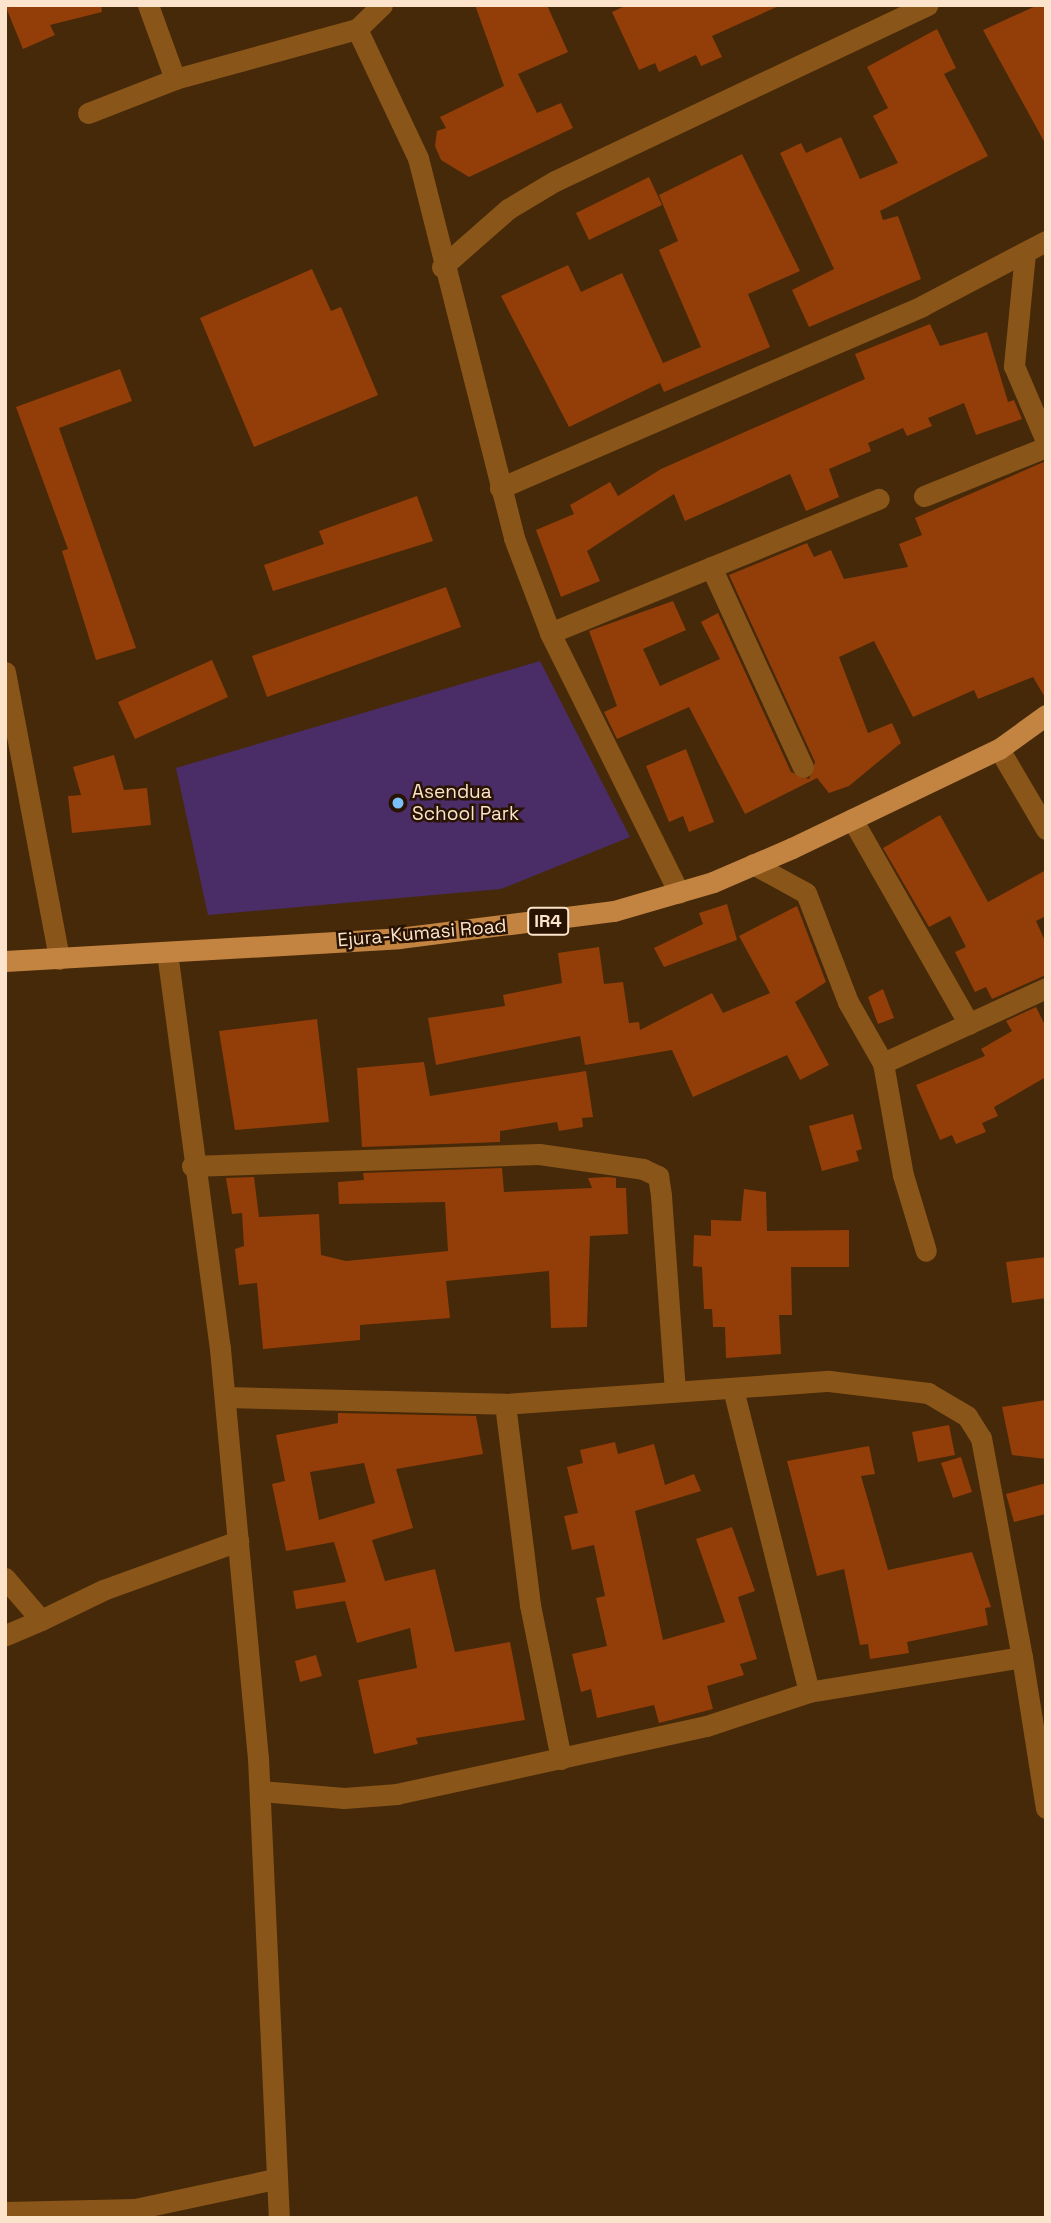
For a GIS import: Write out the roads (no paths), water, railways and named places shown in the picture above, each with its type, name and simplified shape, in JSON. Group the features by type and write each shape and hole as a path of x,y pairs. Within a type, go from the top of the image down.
{"main road":[{"name":"Ejura-Kumasi Road","path":"5,961 524,924 679,893 753,864 999,749 1046,715"}],"street":[{"path":"148,5 175,79"},
{"path":"88,113 175,79 357,29 382,5"},
{"path":"442,267 508,208 555,181 929,5"},
{"path":"357,29 418,158 442,267 500,488 551,633 679,893"},
{"path":"500,488 922,306 1046,241"},
{"path":"1025,253 1014,366 1046,441"},
{"path":"923,496 1046,447"},
{"path":"551,633 879,499"},
{"path":"711,567 803,767"},
{"path":"5,672 59,959"},
{"path":"999,749 1046,829"},
{"path":"852,819 969,1024"},
{"path":"753,864 806,894 848,1002 883,1063 905,1186 926,1251"},
{"path":"167,951 192,1166 225,1397 238,1541 260,1791 275,2179 279,2218"},
{"path":"883,1063 1046,988"},
{"path":"192,1166 539,1154 643,1169 658,1177 661,1196 675,1392"},
{"path":"225,1397 505,1404 841,1382 928,1393 967,1416 984,1452 1022,1657 1046,1808"},
{"path":"733,1389 809,1692"},
{"path":"505,1404 530,1605 561,1759"},
{"path":"5,1635 103,1590 238,1541"},
{"path":"5,1578 41,1620"},
{"path":"260,1791 344,1798 397,1794 706,1726 809,1692 1022,1657"},
{"path":"5,2212 32,2216 135,2209 275,2179"}],"place":[{"name":"Asendua School Park","path":"398,803"}]}
